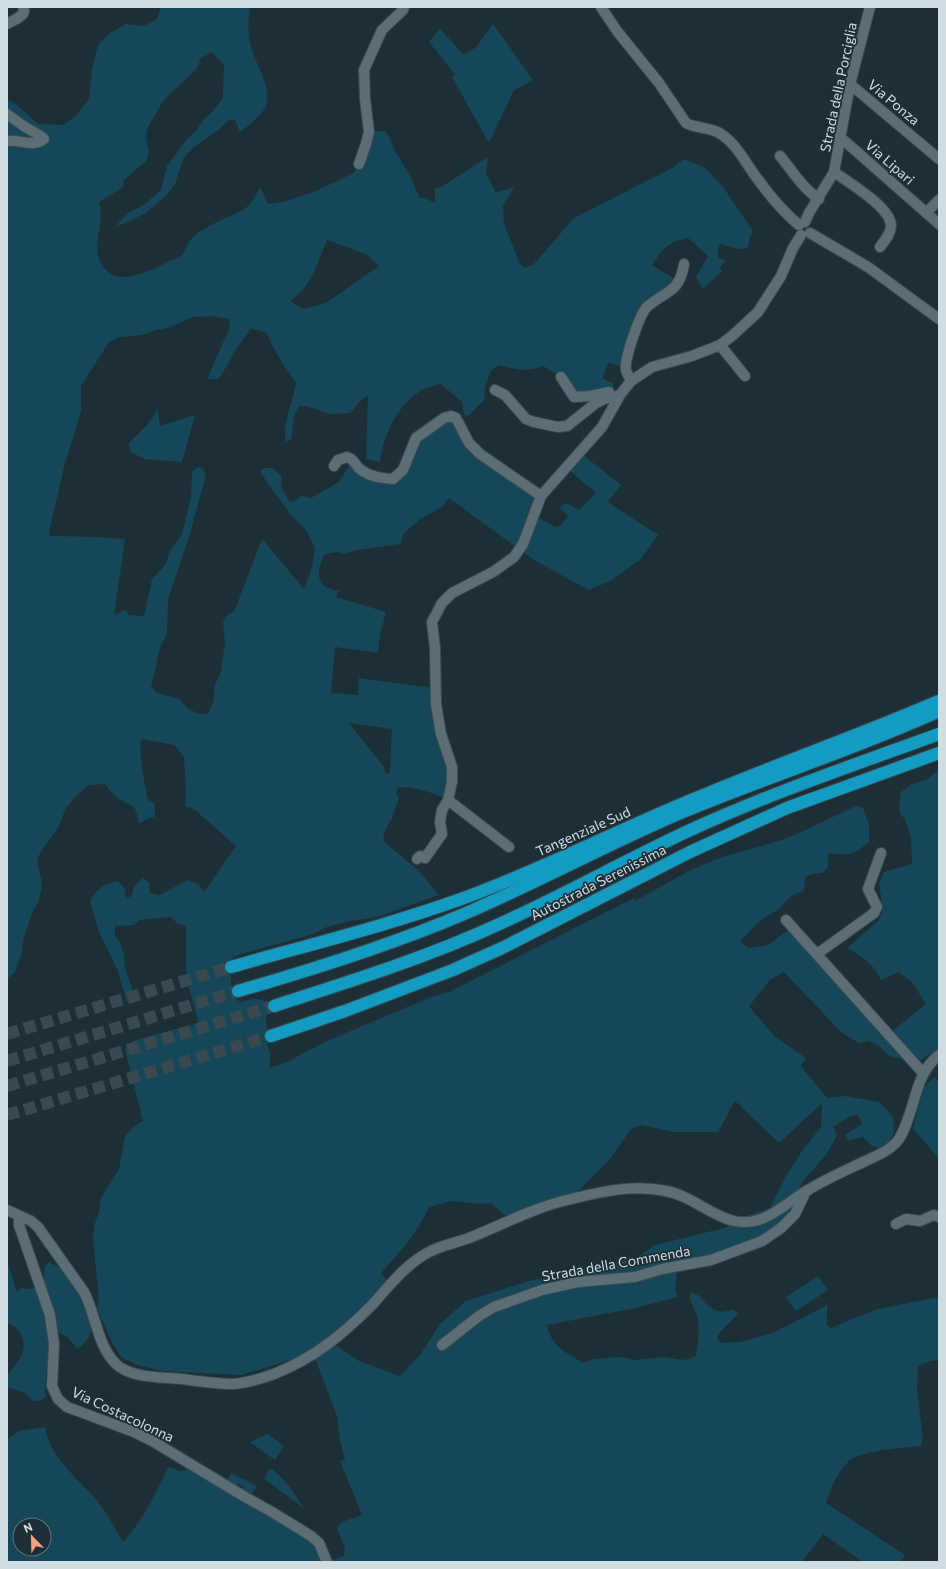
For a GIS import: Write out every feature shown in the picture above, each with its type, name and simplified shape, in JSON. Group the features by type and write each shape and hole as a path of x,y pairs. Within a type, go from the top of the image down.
{"highway":[{"name":"Tangenziale Sud","path":"231,967 392,922 461,899 529,871 675,806 768,768 887,724 939,701"},
{"name":"Tangenziale Sud","path":"238,991 317,969 400,940 465,913 678,814 869,741 939,711"},
{"name":"Autostrada Serenissima","path":"274,1006 402,964 447,947 509,920 586,883 686,832 781,791 939,734"},
{"name":"Autostrada Serenissima","path":"271,1036 345,1011 453,970 502,948 690,852 780,811 939,753"}],"street":[{"path":"7,24 23,14 23,7"},
{"path":"359,164 369,132 363,81 364,70 382,30 404,10 404,7"},
{"path":"601,7 617,31 659,83 686,123 720,133 733,144 757,179 791,218 804,228 868,267 939,319"},
{"name":"Strada della Porciglia","path":"417,859 420,856 425,858 442,834 440,822 442,810 448,800 452,782 452,767 441,734 436,704 432,622 442,603 452,592 493,572 514,557 523,544 541,496 602,427 620,395 631,381 652,367 692,356 720,345 758,312 781,276 793,248 804,228 809,213 819,199 834,172 850,84 870,7"},
{"name":"Via Ponza","path":"850,84 939,158"},
{"path":"7,114 25,128 39,134 44,139 39,143 7,140"},
{"name":"Via Lipari","path":"840,137 939,224"},
{"path":"780,156 800,182 814,197 819,199"},
{"name":"Strada della Porciglia","path":"834,172 882,208 891,223 889,235 880,247"},
{"path":"923,210 939,200"},
{"path":"631,381 625,369 628,352 641,315 646,307 661,298 675,286 682,274 684,264"},
{"path":"720,345 745,376"},
{"path":"561,377 574,397 590,396 607,391 620,395"},
{"path":"495,390 505,395 526,419 558,427 567,426 596,403 604,399 620,395"},
{"path":"334,466 338,460 347,457 353,459 361,470 380,478 393,479 403,470 416,438 444,418 451,416 456,418 469,443 480,454 541,496"},
{"path":"448,800 509,847"},
{"path":"817,954 874,913 877,907 868,889 881,853"},
{"path":"786,920 923,1073"},
{"path":"7,1210 38,1227 84,1292 106,1351 117,1365 125,1371 134,1374 232,1384 253,1382 297,1364 332,1342 361,1316 412,1263 430,1251 469,1238 538,1209 563,1201 612,1190 644,1188 667,1191 678,1195 727,1220 742,1223 768,1216 829,1178 886,1152 894,1145 899,1139 907,1120 923,1073 931,1061 939,1055"},
{"name":"Strada della Commenda","path":"442,1345 479,1316 494,1307 535,1292 578,1282 635,1277 662,1269 711,1260 762,1241 781,1228 795,1214 806,1191"},
{"name":"Via Costacolonna","path":"19,1216 19,1225 50,1315 54,1344 52,1386 58,1399 67,1407 134,1432 154,1442 272,1512 311,1536 319,1543 327,1562"},
{"path":"896,1224 906,1219 920,1221 934,1216 939,1217"}],"shaded area":[{"path":"161,7 250,7 248,23 249,39 254,57 266,85 266,106 262,113 251,124 240,132 235,120 229,120 192,149 183,159 175,184 168,194 146,213 116,227 130,212 145,204 161,190 167,166 187,139 196,131 203,120 212,112 223,98 224,65 212,52 201,58 197,68 163,101 148,127 146,136 149,152 146,161 124,180 123,187 99,202 101,220 97,247 98,256 101,264 114,276 122,277 147,272 179,257 182,255 195,235 199,232 248,206 254,199 260,187 268,204 278,203 300,197 336,182 355,172 369,132 386,131 407,170 419,198 424,198 435,203 435,189 441,187 488,157 486,173 496,193 514,187 503,206 504,224 520,264 525,268 534,264 574,218 674,167 684,159 705,168 723,187 751,228 753,233 750,236 748,248 738,249 720,244 718,249 718,258 726,260 719,269 722,271 703,289 696,277 708,256 688,238 671,244 659,254 652,265 678,281 647,307 625,369 609,362 602,378 614,384 611,392 574,397 561,377 543,366 526,370 499,365 491,371 485,387 484,400 468,416 464,414 462,402 441,384 426,388 416,394 400,410 394,419 385,440 380,462 366,459 368,396 361,400 350,413 328,414 307,406 299,406 294,416 291,439 286,442 286,422 296,383 287,371 266,332 251,329 236,349 221,376 217,379 207,379 230,327 229,319 211,316 193,317 168,328 142,335 120,337 109,342 81,386 81,411 64,467 49,532 51,536 125,539 114,615 126,610 128,615 144,616 152,579 166,564 169,553 182,534 191,498 192,472 198,467 203,468 206,474 190,534 168,599 167,634 160,648 151,687 157,693 179,699 188,709 200,714 208,714 214,700 214,687 221,672 225,643 223,622 227,615 234,612 262,539 304,589 312,568 315,548 306,530 290,514 260,472 264,468 273,468 282,477 281,487 290,502 295,501 301,496 311,498 339,482 353,459 359,468 393,479 416,438 451,416 469,443 541,496 534,515 555,527 561,525 568,516 559,508 566,503 579,510 596,493 569,470 583,455 621,485 608,502 658,535 641,559 610,581 589,590 534,560 449,498 442,507 419,520 404,533 400,544 352,551 345,554 337,552 325,554 319,571 322,584 330,589 339,591 336,597 386,612 380,635 378,653 335,647 331,693 358,695 359,678 432,688 448,763 449,777 444,798 421,790 398,787 396,794 399,798 392,818 385,830 383,841 417,869 439,895 377,917 349,921 327,927 313,934 241,954 231,959 231,982 236,998 240,1002 254,999 268,1001 266,1018 267,1045 270,1052 270,1068 290,1061 327,1041 431,997 449,992 634,898 635,901 702,865 723,857 787,838 856,806 863,808 869,825 869,842 854,853 828,853 828,867 822,873 805,877 804,891 791,896 780,908 757,923 740,942 749,948 768,945 792,927 889,1034 926,1004 912,982 898,972 881,980 875,969 867,961 847,948 878,921 883,911 879,883 884,872 912,864 911,838 905,819 899,810 901,792 912,784 926,780 939,770 939,1048 921,1060 906,1053 902,1059 889,1056 879,1046 869,1041 859,1043 842,1033 784,972 770,980 749,1006 774,1036 806,1058 801,1066 827,1098 844,1096 880,1102 893,1117 894,1133 883,1149 872,1146 863,1137 848,1140 845,1135 862,1124 858,1115 851,1116 833,1127 837,1135 826,1155 803,1181 784,1222 756,1240 678,1265 675,1287 677,1297 635,1308 547,1325 549,1333 556,1344 584,1363 594,1359 621,1357 635,1360 665,1357 681,1360 696,1356 698,1345 698,1318 691,1300 690,1292 700,1296 706,1304 715,1310 723,1312 733,1309 738,1314 717,1337 720,1343 740,1342 775,1332 827,1305 827,1325 831,1328 878,1309 939,1297 939,1360 930,1361 918,1366 917,1390 923,1438 921,1446 883,1450 854,1458 844,1466 835,1481 826,1503 905,1555 901,1562 863,1562 823,1534 802,1562 327,1562 344,1556 345,1548 337,1528 342,1522 362,1515 340,1461 345,1459 340,1441 337,1416 315,1358 334,1344 359,1361 400,1376 420,1355 440,1324 466,1301 529,1281 636,1258 655,1245 728,1227 727,1220 745,1217 770,1208 786,1176 800,1154 821,1127 822,1103 779,1143 735,1101 718,1132 674,1132 641,1125 631,1129 609,1160 577,1192 544,1201 507,1217 491,1203 479,1204 451,1201 429,1207 414,1234 381,1273 390,1286 361,1316 307,1355 241,1375 164,1371 137,1365 121,1357 112,1342 97,1309 99,1299 93,1240 94,1226 99,1212 101,1198 119,1169 125,1137 133,1127 143,1121 125,1049 135,1040 199,1023 189,988 186,969 186,926 178,924 171,917 139,920 134,925 115,926 115,935 124,954 125,968 132,989 129,1004 117,969 99,932 90,901 95,893 102,887 109,883 118,881 125,889 126,898 132,896 134,886 143,878 149,883 150,893 160,895 187,880 198,884 204,892 236,846 195,810 185,806 186,793 184,757 174,745 141,739 141,762 148,800 154,803 154,817 141,823 138,822 134,807 116,797 105,784 89,785 77,795 66,808 58,828 41,851 37,860 42,884 39,900 24,936 21,956 15,972 7,979 7,100 13,102 38,124 63,125 76,116 89,99 92,70 98,45 110,33 126,24 144,26 157,19","holes":["327,240 366,254 379,266 326,303 303,309 290,301 309,281","349,723 392,729 390,772 386,775 384,767"]},
{"path":"493,24 533,80 514,90 489,143 452,77 455,74 429,42 440,29 464,55 475,48"},
{"path":"158,408 160,426 195,415 182,462 145,459 130,452 129,443 148,424"},
{"path":"935,1077 939,1082 939,1159 913,1128 924,1087"},
{"path":"7,1262 16,1292 22,1288 32,1289 43,1281 45,1267 48,1262 61,1268 78,1290 86,1306 91,1322 90,1335 78,1349 67,1337 57,1332 51,1345 46,1374 45,1394 47,1396 40,1401 34,1401 25,1393 7,1387 7,1376 20,1359 24,1346 22,1336 16,1328 7,1323"},
{"path":"818,1276 828,1290 796,1311 786,1297"},
{"path":"45,1427 54,1451 102,1507 123,1542 137,1525 159,1487 168,1467 180,1471 191,1469 311,1536 327,1562 7,1562 7,1440 19,1431"},
{"path":"268,1434 284,1446 275,1460 250,1442"},
{"path":"270,1468 285,1481 304,1508 264,1479"},
{"path":"231,1473 257,1486 252,1494 309,1529 324,1542 242,1491 244,1487 238,1484 236,1487 227,1481"}],"tunnel":[{"path":"7,1034 231,967"},
{"path":"7,1061 238,991"},
{"path":"7,1086 274,1006"},
{"path":"7,1115 271,1036"}]}
